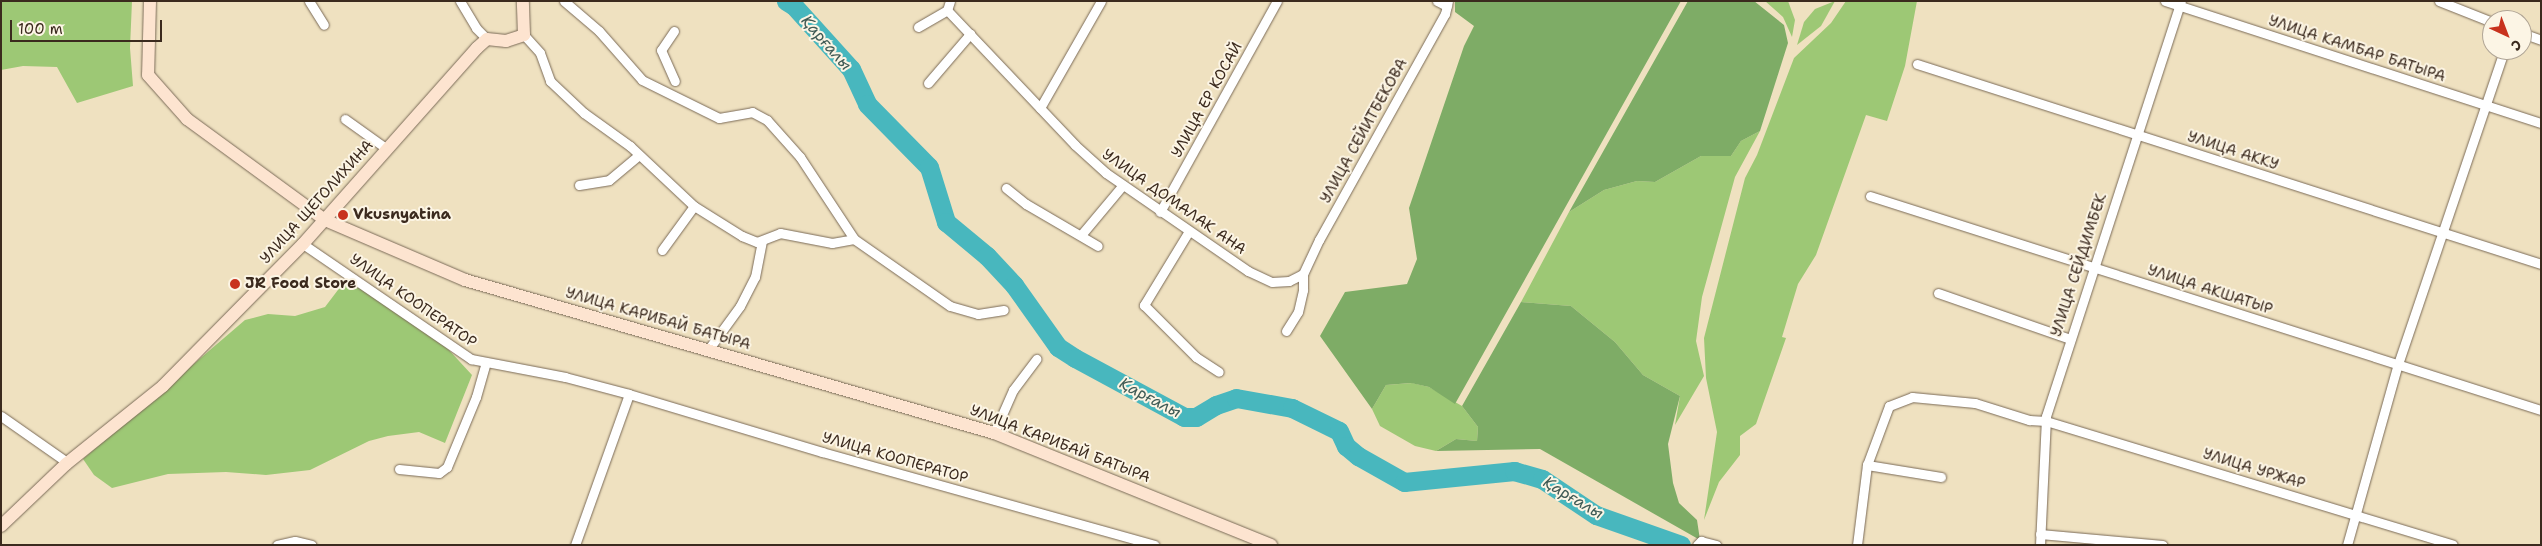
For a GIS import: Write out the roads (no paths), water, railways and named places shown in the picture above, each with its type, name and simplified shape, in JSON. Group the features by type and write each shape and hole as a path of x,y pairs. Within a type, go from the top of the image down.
{"street":[{"name":"УЛИЦА КАРИБАЙ БАТЫРА","path":"150,1 148,75 187,119 325,220 465,280 994,433 1271,545"},
{"path":"309,1 324,25"},
{"path":"460,1 476,28 488,39 506,41 524,36"},
{"path":"523,1 524,36 540,53 550,81 584,113 639,155 694,206 742,236 757,242 780,233 832,243 854,239"},
{"path":"564,1 599,31 642,80 719,118 752,112 767,120 800,157 854,239 950,306 978,314 1004,310"},
{"path":"1040,108 1101,1"},
{"name":"УЛИЦА ЕР КОСАЙ","path":"1160,212 1278,1"},
{"path":"1437,1 1447,4"},
{"name":"УЛИЦА КАМБАР БАТЫРА","path":"2165,1 2180,4 2541,123"},
{"path":"2439,1 2482,18"},
{"name":"УЛИЦА СЕЙИТБЕКОВА","path":"1303,274 1447,4"},
{"name":"УЛИЦА СЕЙДИМБЕК","path":"2040,545 2046,421 2093,267 2180,4"},
{"path":"918,27 949,6"},
{"name":"УЛИЦА ДОМАЛАК АНА","path":"949,6 970,34 1075,145 1123,186 1248,271 1272,282 1289,282 1303,274"},
{"path":"666,91 677,78 661,50 674,31"},
{"path":"928,83 970,34"},
{"name":"УЛИЦА ЩЕГОЛИХИНА","path":"1,526 68,463 163,386 303,244 460,64 488,39"},
{"path":"2347,545 2398,364 2441,232 2501,60"},
{"name":"УЛИЦА АККУ","path":"1917,64 2541,264"},
{"path":"345,120 387,149"},
{"path":"579,185 608,180 639,155"},
{"path":"1081,235 1123,186"},
{"path":"1006,188 1026,204 1098,246"},
{"name":"УЛИЦА АКШАТЫР","path":"1870,196 2541,410"},
{"path":"662,250 694,206"},
{"path":"1189,231 1144,304 1196,357 1220,372"},
{"path":"708,350 740,306 755,277 762,241"},
{"name":"УЛИЦА КООПЕРАТОР","path":"303,244 471,359 565,377 629,394 822,452 1154,545"},
{"path":"1286,332 1298,312 1303,290 1303,274"},
{"path":"1938,293 2070,339"},
{"path":"994,433 1013,390 1036,359"},
{"path":"398,469 439,473 447,467 476,397 486,363"},
{"path":"575,545 629,394"},
{"name":"УЛИЦА УРЖАР","path":"1857,545 1867,465 1889,406 1912,396 1975,403 2029,420 2046,421 2453,545"},
{"path":"1,416 68,463"},
{"path":"1867,465 1941,477"},
{"path":"2040,534 2163,545"},
{"path":"277,545 295,541 312,545"},
{"path":"1697,544 1701,541 1716,545"}],"waterway":[{"name":"Қарғалы","path":"786,1 794,6 851,69 867,104 929,167 946,222 987,256 1014,285 1058,347 1075,358 1184,417 1196,417 1216,405 1236,398 1292,408 1339,431 1346,446 1358,456 1404,482 1514,471 1542,479 1596,515 1681,545"}],"place":[{"name":"Vkusnyatina","path":"343,215"},
{"name":"JR Food Store","path":"235,284"}]}
